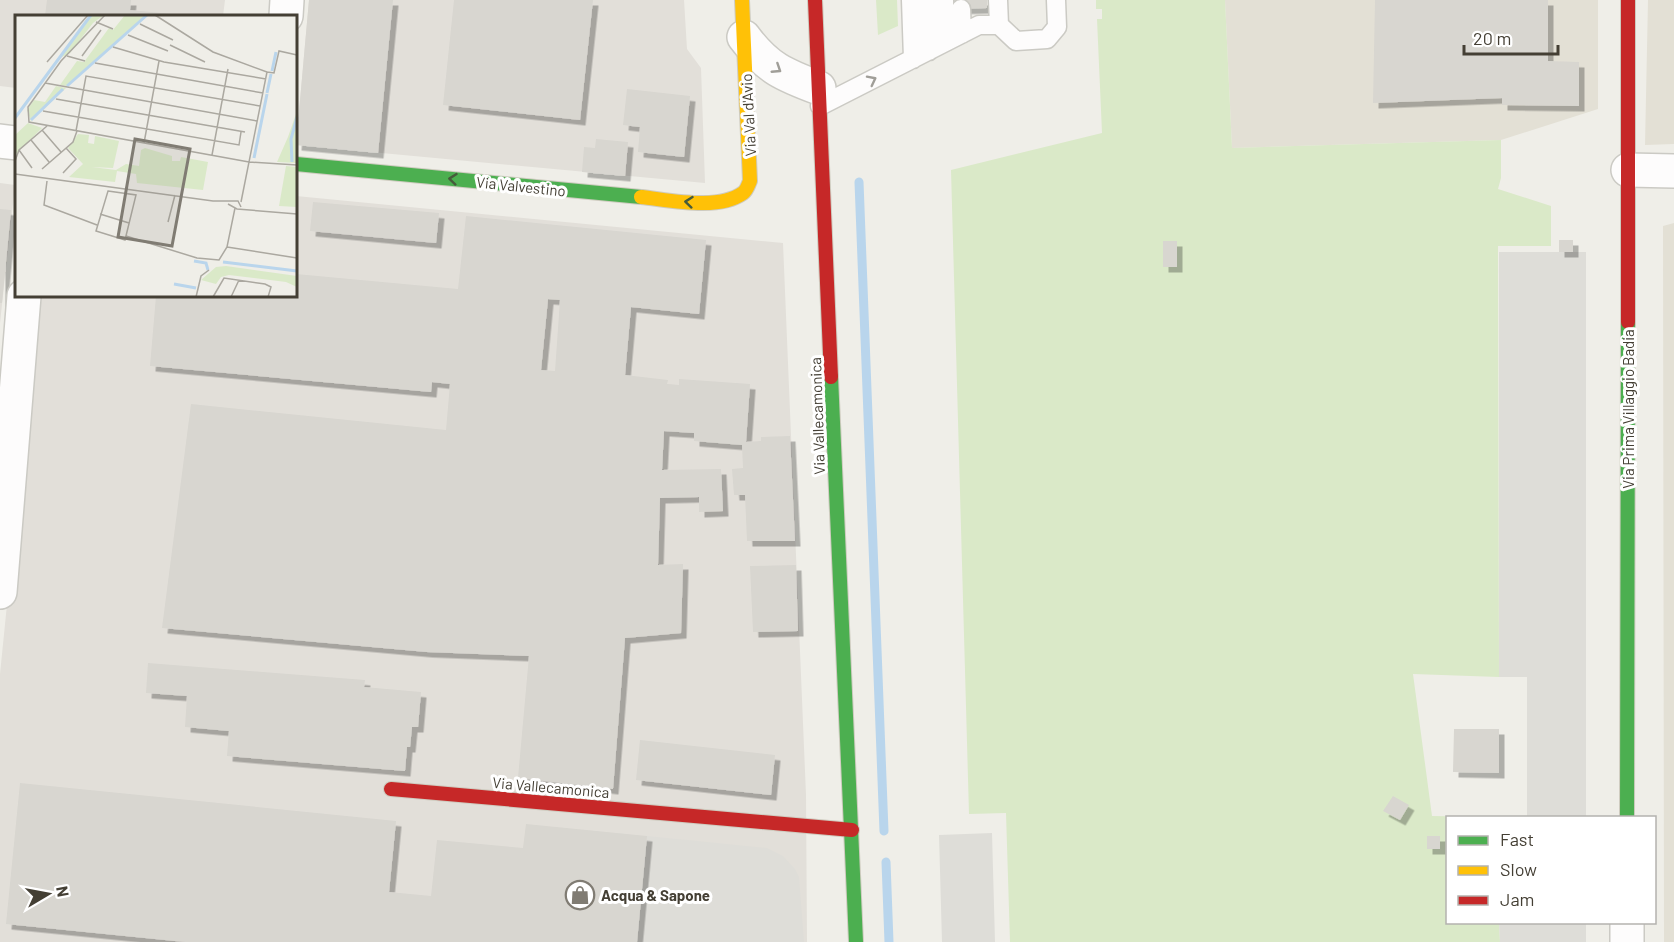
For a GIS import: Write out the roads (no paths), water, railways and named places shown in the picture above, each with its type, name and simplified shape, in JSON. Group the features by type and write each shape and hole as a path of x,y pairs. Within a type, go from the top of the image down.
{"street":[{"path":"286,15 287,0"},
{"name":"Via Val d'Avio","path":"742,0 750,181 746,192"},
{"name":"Via Vallecamonica","path":"815,0 856,942"},
{"name":"Via Prima Villaggio Badia","path":"1628,0 1628,816"},
{"name":"Via Val d'Avio","path":"744,37 754,51 783,74 820,97"},
{"path":"0,141 15,143"},
{"name":"Via Valvestino","path":"297,164 700,203 724,202 746,192"},
{"path":"1628,170 1674,171"},
{"path":"0,592 24,297"},
{"name":"Via Vallecamonica","path":"391,789 852,830"},
{"path":"1627,924 1627,942"}],"lane":[{"path":"910,0 929,51"},
{"path":"927,0 929,51"},
{"path":"929,51 944,0"},
{"path":"998,0 999,25"},
{"path":"820,97 929,51 962,34 972,14 999,25 1016,41 1047,39 1057,27 1056,0"}],"waterway":[{"path":"859,182 884,831"},
{"path":"886,862 889,942"}],"place":[{"name":"Acqua & Sapone","path":"580,895"}]}
